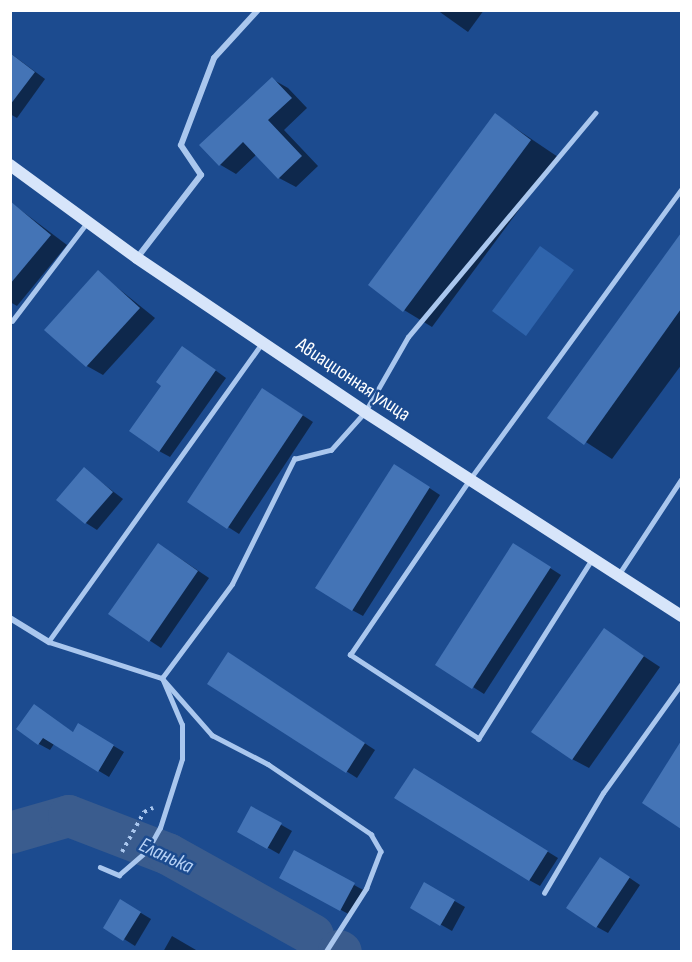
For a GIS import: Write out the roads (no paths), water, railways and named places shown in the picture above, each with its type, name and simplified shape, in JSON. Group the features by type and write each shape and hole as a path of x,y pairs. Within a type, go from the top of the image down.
{"street":[{"path":"136,258 201,175 181,145 214,58 258,10"},
{"name":"Авиационная улица","path":"10,165 136,258 365,412 681,616"},
{"path":"10,618 49,642"}],"lane":[{"path":"162,678 232,584 294,459 331,450 365,412 408,337 595,113"},
{"path":"593,558 479,739 350,655 470,479 681,188"},
{"path":"12,321 88,222"},
{"path":"263,342 49,642 162,678 212,735 268,764 371,834 381,851 367,888 326,951"},
{"path":"618,576 681,478"},
{"path":"100,867 119,875 147,851 171,801 182,759 182,725 162,678"},
{"path":"544,893 603,793 681,683"}],"waterway":[{"name":"Еланька","path":"10,833 69,816 168,854 313,935"}]}
